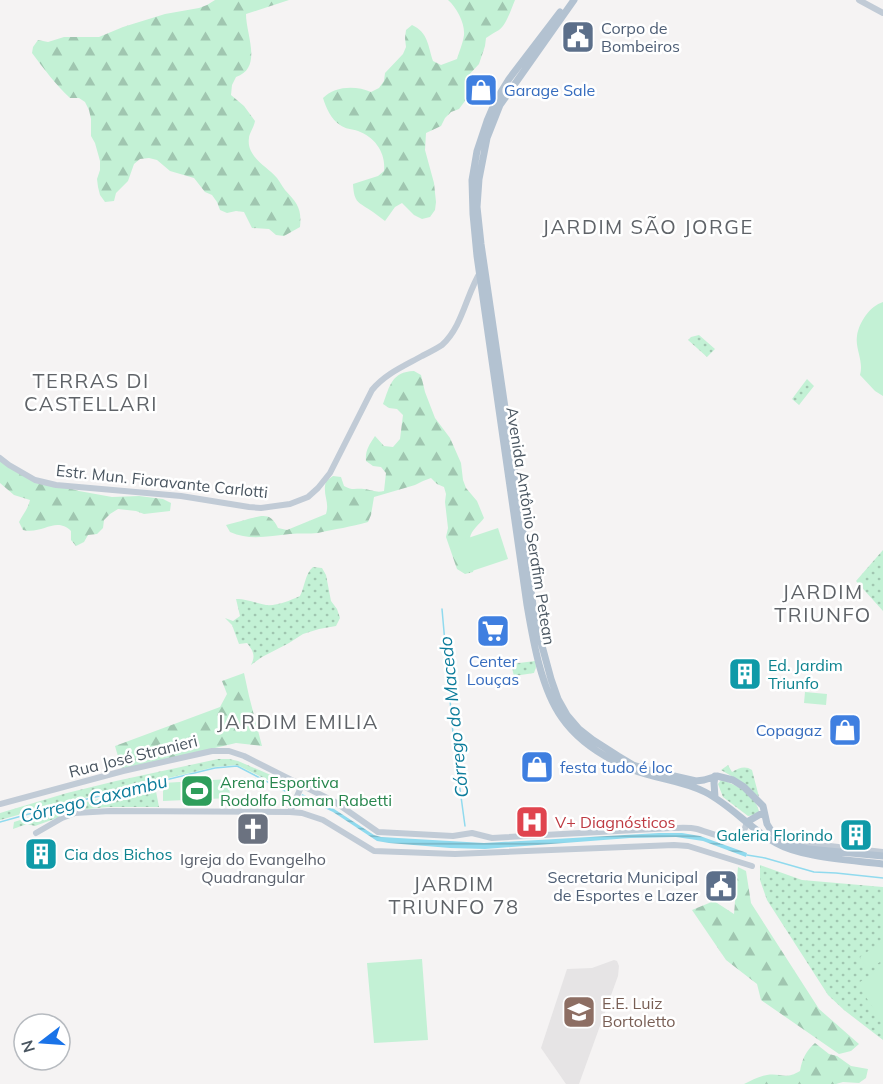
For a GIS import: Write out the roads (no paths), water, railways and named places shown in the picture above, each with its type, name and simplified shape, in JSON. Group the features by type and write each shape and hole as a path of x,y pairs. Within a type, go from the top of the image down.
{"main road":[{"name":"Avenida Antônio Serafim Petean","path":"569,0 509,79 496,100 477,151 472,180 474,235 482,270 535,621 558,699 567,715 579,729 633,765 696,781 715,776"},
{"name":"Avenida Antônio Serafim Petean","path":"574,0 500,105 487,138 479,179 477,207 482,288 531,628 543,675 562,718 590,746 615,761 650,776 697,788 715,797 774,842 792,850 883,864"},
{"path":"715,797 715,776 725,777 744,788 763,806 767,824 772,832 783,840 808,849 883,854"},
{"path":"747,822 764,812"}],"street":[{"path":"860,0 883,13"},
{"name":"Estr. Mun. Fioravante Carlotti","path":"0,458 35,480 56,485 181,496 261,508 290,504 308,497 330,473 372,390 378,383 394,371 441,345 450,336 482,270"},
{"path":"470,292 477,287 482,288"},
{"name":"Rua José Stranieri","path":"0,804 212,751 229,751 244,756 335,802 378,832 453,836 471,833 492,838 694,828 733,838 742,834 747,822"},
{"path":"290,812 302,785"},
{"path":"36,833 75,813 110,811 290,812 302,813 323,820 374,851 456,854 674,845 688,846 752,866"}],"water":[{"path":"302,794 331,807 374,835 381,837 484,843 682,833 700,836 747,853 746,857 703,841 676,837 630,838 485,849 389,843 377,841 333,812 301,797"}],"waterway":[{"name":"Córrego do Macedo","path":"442,609 454,745 465,826"},
{"name":"Córrego Caxambu","path":"0,822 215,768 237,766 289,793"},
{"path":"747,855 814,872 883,878"}],"place":[{"name":"Corpo de Bombeiros","path":"578,37"},
{"name":"Garage Sale","path":"481,90"},
{"name":"Center Louças","path":"493,631"},
{"name":"Ed. Jardim Triunfo","path":"745,674"},
{"name":"Copagaz","path":"845,730"},
{"name":"festa tudo é loc","path":"537,767"},
{"name":"Arena Esportiva Rodolfo Roman Rabetti","path":"197,791"},
{"name":"V+ Diagnósticos","path":"532,822"},
{"name":"Igreja do Evangelho Quadrangular","path":"253,829"},
{"name":"Galeria Florindo","path":"856,835"},
{"name":"Cia dos Bichos","path":"41,854"},
{"name":"Secretaria Municipal de Esportes e Lazer","path":"721,886"},
{"name":"E.E. Luiz Bortoletto","path":"579,1012"}],"district":[{"name":"JARDIM SÃO JORGE","path":"648,227"},
{"name":"TERRAS DI CASTELLARI","path":"91,392"},
{"name":"JARDIM TRIUNFO","path":"823,604"},
{"name":"JARDIM EMILIA","path":"298,722"},
{"name":"JARDIM TRIUNFO 78","path":"454,896"}]}
